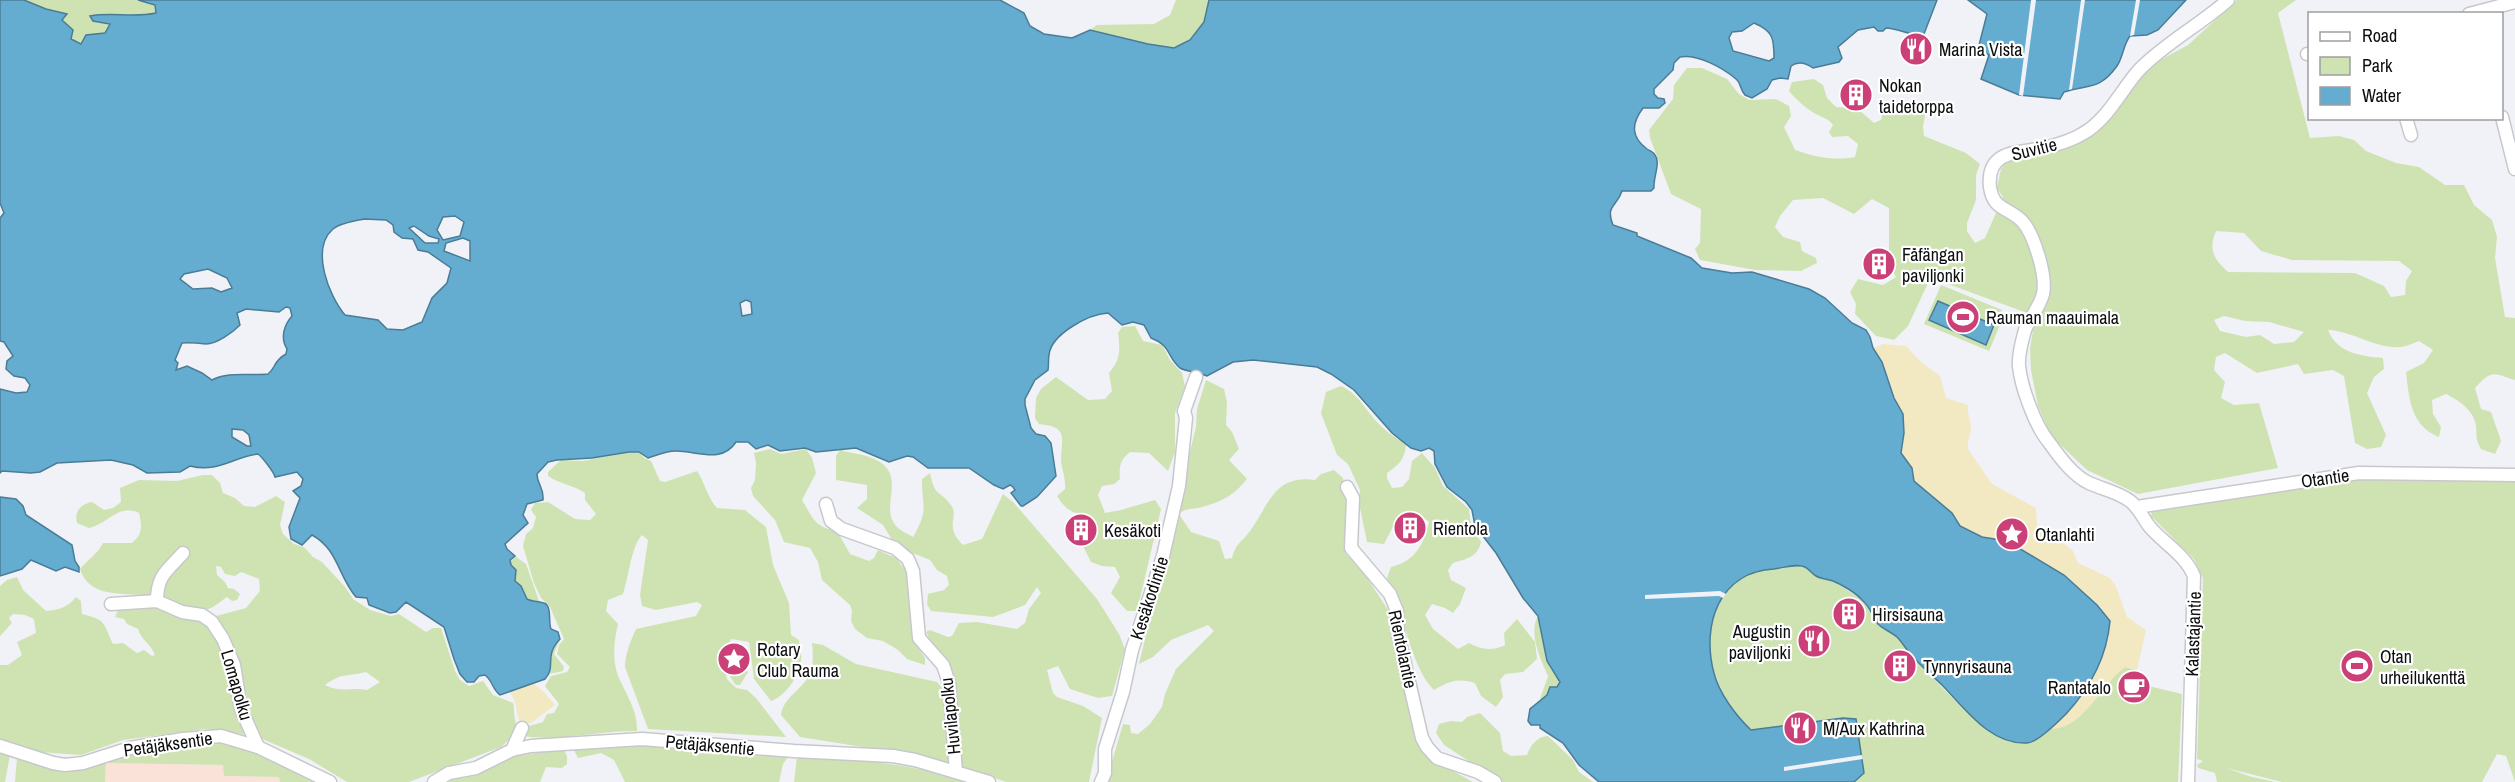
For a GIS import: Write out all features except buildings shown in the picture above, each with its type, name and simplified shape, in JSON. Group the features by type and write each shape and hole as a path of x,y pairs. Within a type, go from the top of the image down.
{"street":[{"name":"Suvitie","path":"2137,507 2121,495 2081,479 2039,428 2021,378 2019,364 2025,329 2043,295 2043,276 2030,232 2023,222 1996,204 1992,197 1990,178 1996,163 2010,152 2043,148 2064,142 2095,125 2140,70 2174,40 2228,0"},
{"path":"2477,12 2515,2"},
{"path":"2407,120 2411,135"},
{"path":"2503,120 2515,169"},
{"name":"Kesäkodintie","path":"1101,782 1105,773 1105,749 1112,722 1123,692 1132,650 1163,555 1179,486 1186,418 1184,411 1196,377"},
{"name":"Otantie","path":"2137,507 2359,473 2515,475"},
{"name":"Rientolantie","path":"1347,487 1353,498 1351,548 1390,594 1396,611 1398,634 1422,738 1437,758 1478,772 1495,782"},
{"name":"Huvilapolku","path":"826,504 831,521 842,529 895,548 908,559 913,571 919,638 943,665 949,682 956,772"},
{"name":"Kalastajantie","path":"2137,507 2155,532 2184,559 2194,576 2188,782"},
{"path":"157,601 157,587 162,574 183,553"},
{"name":"Lomapolku","path":"111,604 157,601 182,612 202,615 213,622 234,665 241,709 258,747"},
{"path":"512,750 522,728"},
{"name":"Petäjäksentie","path":"0,746 65,765 83,763 130,748 208,736 238,740 258,747 330,782"},
{"name":"Petäjäksentie","path":"434,782 449,773 476,768 512,750 531,746 642,739 892,756 989,782"}],"shaded area":[{"path":"106,763 224,765 224,776 280,777 280,782 105,782"}],"green space":[{"path":"11,0 144,0 157,3 159,15 114,22 107,35 82,47 68,41"},
{"path":"1176,0 1209,0 1204,22 1190,40 1174,48 1090,30 1097,25 1154,24 1170,15"},
{"path":"2237,0 2296,0 2278,13 2310,138 2339,136 2354,140 2366,151 2396,163 2419,167 2445,185 2464,185 2474,205 2492,220 2497,237 2495,258 2505,317 2515,318 2515,380 2494,374 2486,377 2475,388 2481,409 2491,412 2501,441 2495,454 2481,449 2477,440 2475,420 2469,410 2446,394 2432,400 2433,414 2441,427 2439,437 2422,426 2417,419 2410,402 2406,372 2424,363 2433,350 2419,341 2403,347 2391,347 2328,330 2337,344 2350,352 2383,358 2384,369 2374,377 2367,393 2386,435 2381,447 2367,449 2355,443 2344,376 2333,370 2304,374 2298,364 2257,373 2225,353 2216,357 2214,370 2225,382 2221,398 2234,405 2259,403 2278,468 2138,494 2087,470 2051,436 2038,406 2031,370 2030,349 2038,317 1937,280 1928,283 1908,326 1894,340 1876,336 1855,314 1856,304 1850,292 1858,279 1883,285 1896,277 1889,266 1889,208 1872,199 1854,214 1823,198 1793,200 1780,216 1775,227 1783,237 1800,242 1802,251 1816,258 1817,263 1801,271 1755,270 1700,260 1695,249 1700,243 1701,209 1671,194 1650,138 1649,130 1673,99 1674,85 1687,68 1702,68 1727,79 1739,94 1749,100 1776,99 1789,106 1791,116 1784,127 1795,150 1825,158 1855,157 1858,144 1848,136 1832,137 1829,132 1833,125 1827,119 1809,110 1794,97 1789,91 1792,82 1814,79 1823,85 1827,98 1836,107 1858,109 1874,123 1881,120 1886,101 1921,102 1926,110 1924,136 1966,153 1980,164 1976,175 1976,200 1967,223 1967,231 1975,243 1985,238 2003,197 1997,188 2001,169 2009,158 2050,151 2091,136 2149,66 2188,45","holes":["2216,231 2244,233 2261,251 2292,260 2399,261 2412,271 2406,281 2405,295 2391,297 2384,286 2355,273 2228,272 2214,254 2213,244","2224,316 2245,321 2269,322 2304,332 2294,342 2274,344 2260,335 2246,337 2220,331 2214,320"]},
{"name":"Rauman maauimala","path":"1941,285 2002,310 1996,324 2000,325 1989,351 1924,324"},
{"path":"1135,326 1143,341 1162,345 1170,360 1182,373 1185,386 1175,413 1175,452 1168,471 1149,453 1130,452 1121,464 1120,479 1114,484 1102,486 1098,495 1105,513 1155,500 1161,509 1137,611 1127,611 1111,593 1120,577 1115,567 1091,562 1083,546 1088,541 1089,526 1084,515 1068,509 1057,496 1065,489 1061,461 1062,435 1056,428 1039,424 1035,418 1036,398 1041,389 1056,377 1088,400 1105,399 1112,391 1109,373 1119,354 1118,333 1122,327"},
{"path":"1206,380 1224,389 1227,402 1226,425 1232,432 1239,449 1229,460 1247,479 1237,490 1222,500 1185,510 1179,514 1191,532 1219,541 1225,559 1232,558 1237,546 1281,487 1301,479 1315,480 1321,474 1334,470 1343,478 1346,505 1346,554 1364,573 1390,613 1393,641 1433,760 1473,782 1106,782 1123,724 1130,725 1131,733 1138,734 1150,724 1162,707 1176,669 1214,631 1208,625 1171,640 1153,657 1139,664 1196,427 1197,409"},
{"path":"1341,386 1356,396 1382,427 1406,444 1401,461 1387,473 1392,488 1402,487 1409,479 1412,461 1422,453 1435,468 1443,486 1469,509 1471,525 1481,542 1474,554 1467,559 1453,563 1448,570 1451,580 1466,588 1460,604 1453,613 1432,604 1425,615 1433,629 1458,649 1469,643 1492,649 1505,645 1504,633 1517,619 1535,642 1537,659 1523,672 1505,674 1500,680 1503,697 1496,707 1481,696 1475,683 1454,681 1434,690 1419,668 1387,578 1391,567 1406,561 1417,551 1429,522 1419,514 1397,519 1384,544 1367,542 1359,503 1360,490 1348,464 1337,455 1321,413 1326,392"},
{"path":"770,449 781,454 806,449 812,458 816,473 802,500 819,524 837,531 850,554 869,561 874,558 878,550 896,558 906,571 912,639 925,658 925,665 907,659 883,641 867,638 855,629 851,621 850,605 822,580 818,562 810,548 784,542 775,520 753,496 751,488 755,480 754,453"},
{"path":"840,450 872,458 890,473 892,519 897,527 913,537 923,514 922,479 930,473 936,490 951,505 954,514 954,532 963,545 982,539 1003,494 1014,503 1097,599 1119,634 1125,649 1112,696 1098,698 1070,689 1058,666 1047,670 1053,693 1057,697 1083,706 1102,718 1089,782 1006,782 963,767 960,763 960,731 953,690 926,632 930,630 948,637 952,636 959,623 977,622 1017,629 1025,623 1029,609 1041,593 1037,587 1025,605 993,617 931,611 927,604 928,594 944,590 949,585 947,576 937,570 930,560 900,548 883,525 857,508 867,499 867,485 836,480 836,456"},
{"path":"630,452 640,453 651,461 660,481 665,482 697,471 717,508 745,510 766,527 773,565 789,603 791,635 799,640 801,658 798,672 787,690 771,701 754,679 749,642 731,639 722,655 727,679 736,688 747,690 756,698 786,737 648,729 625,667 627,652 634,633 636,629 696,616 702,605 697,602 656,610 642,606 640,595 648,540 642,535 633,554 623,594 608,600 606,611 618,624 615,663 618,676 634,710 637,731 549,738 524,736 526,727 543,722 547,714 554,713 559,704 545,686 551,676 567,672 570,667 557,654 559,645 564,639 550,607 541,598 534,583 523,546 526,534 533,528 536,517 531,510 535,503 548,502 575,519 590,520 596,514 585,500 585,493 553,479 548,476 548,472 561,460 583,461"},
{"path":"212,475 220,483 223,493 235,498 244,506 255,507 276,496 285,502 280,525 283,534 322,562 353,599 370,610 391,616 399,614 426,632 433,628 441,628 460,680 469,686 483,681 493,695 513,703 517,726 511,738 501,747 409,782 347,782 309,759 260,738 234,648 216,616 246,608 260,591 259,579 241,572 235,576 225,574 221,567 216,566 217,575 228,588 240,594 237,600 232,601 227,597 217,605 198,611 185,609 148,596 99,590 85,579 80,569 103,543 132,543 140,533 141,526 139,513 125,511 89,528 77,523 77,515 82,506 92,502 104,510 113,508 121,502 120,488 139,480 177,481","holes":["366,672 380,682 367,690 336,689 325,685 341,676"]},
{"name":"Otan urheilukenttä","path":"2372,476 2515,480 2515,782 2506,756 2497,754 2482,782 2282,782 2226,768 2276,782 2217,782 2215,773 2198,768 2197,765 2203,761 2197,759 2203,578 2194,559 2151,516 2152,510"},
{"path":"515,556 526,564 539,601 548,609 551,629 558,632 560,639 554,654 564,667 563,671 549,674 545,679 506,559"},
{"path":"1794,565 1805,567 1816,576 1833,580 1863,601 1879,625 1898,637 1910,654 1966,712 2125,667 2137,670 2136,683 2182,694 2178,782 1854,782 1864,773 1843,718 1751,730 1729,703 1714,670 1710,636 1713,619 1725,594 1743,576 1754,571"},
{"path":"17,577 23,590 46,611 63,607 76,597 81,601 82,614 96,618 103,623 113,644 123,643 137,653 144,650 152,656 155,655 138,629 127,624 124,619 115,617 118,610 160,605 200,621 213,631 222,644 249,735 206,729 123,740 81,755 38,752 0,739 0,665 8,665 22,655 17,642 36,633 34,619 25,615 13,614 9,618 12,623 0,636 0,586 7,580"},
{"path":"1538,616 1565,671 1560,687 1543,701 1540,699 1548,676 1535,638 1534,630"},
{"path":"812,643 823,645 856,664 937,682 945,691 950,764 913,755 800,737 781,715 785,704 811,672"},
{"path":"729,655 732,661 740,660 748,672 740,685 736,685 730,675 727,663"},
{"path":"1480,713 1500,733 1503,751 1511,756 1527,755 1534,742 1548,736 1573,760 1579,772 1593,782 1501,782 1444,745 1436,733 1439,724 1451,721 1462,722 1467,717"},
{"path":"210,741 228,742 321,782 280,782 279,777 224,776 223,765 106,763 105,782 15,782 17,757 32,764 58,768 122,754"},
{"path":"649,742 788,757 783,764 779,782 625,782 614,760 601,753 578,758 573,748"},
{"path":"564,750 567,764 562,768 546,767 540,782 444,782 462,775 480,773 514,756"},
{"path":"0,752 10,755 5,782 0,782"},
{"path":"797,757 886,764 975,782 794,782"}],"sand":[{"name":"Otanlahti","path":"1883,344 1906,346 1920,361 1940,376 1946,398 1968,405 1971,427 1968,449 1992,484 2036,508 2037,528 2040,532 2066,545 2073,551 2078,563 2110,578 2116,586 2127,617 2146,630 2137,670 2125,667 2082,715 2062,727 2050,729 2070,710 2087,687 2100,662 2109,636 2030,556 2007,541 1982,537 1960,526 1952,513 1914,481 1912,468 1901,453 1904,433 1903,414 1894,398 1882,362 1873,348"},
{"path":"533,683 555,705 531,723 521,723 510,693"}],"water":[{"path":"0,0 24,0 67,14 62,20 73,30 71,39 81,44 86,35 105,33 110,24 93,21 90,16 156,13 155,5 138,0 1000,0 1024,13 1030,26 1044,34 1072,38 1090,30 1174,48 1190,40 1204,22 1209,0 1937,0 1924,34 1915,35 1886,28 1878,31 1874,27 1858,30 1838,47 1842,58 1839,62 1813,68 1796,63 1791,66 1788,79 1772,80 1767,89 1752,98 1745,95 1736,79 1717,66 1694,57 1680,57 1674,63 1673,70 1654,89 1654,94 1664,99 1665,103 1659,108 1643,108 1636,119 1634,130 1638,140 1657,158 1654,188 1651,191 1622,191 1611,210 1611,218 1613,225 1637,233 1637,236 1691,258 1702,268 1732,273 1752,272 1809,289 1825,298 1852,323 1866,330 1903,414 1904,433 1901,453 1912,468 1914,481 1952,513 1960,526 1982,537 2007,541 2064,575 2097,605 2110,621 2108,634 2096,671 2075,704 2048,731 2036,739 2027,743 2014,742 1991,732 1970,715 1911,655 1897,637 1878,624 1870,609 1857,595 1798,565 1755,572 1740,580 1727,591 1718,604 1713,620 1710,637 1711,655 1716,681 1724,696 1751,730 1843,718 1856,719 1864,773 1854,782 1599,782 1579,765 1563,743 1540,728 1540,725 1531,725 1528,721 1530,709 1547,695 1550,687 1557,687 1560,682 1547,661 1538,616 1523,598 1496,553 1475,526 1472,510 1466,502 1447,487 1435,464 1434,451 1429,448 1421,451 1411,448 1392,433 1354,390 1317,367 1253,360 1233,362 1207,376 1180,368 1166,348 1151,338 1144,325 1133,322 1122,325 1108,313 1091,317 1072,326 1056,340 1051,347 1048,370 1035,380 1025,399 1031,428 1036,434 1045,436 1051,443 1056,476 1037,497 1023,506 1011,493 1015,490 1013,487 1010,485 1003,489 969,468 928,468 913,457 907,456 889,462 856,448 816,452 805,448 780,451 768,445 756,449 748,442 736,442 724,453 716,455 672,451 648,458 639,452 629,452 548,462 537,474 543,500 527,504 523,515 528,523 505,544 515,556 510,560 516,570 515,581 521,586 527,599 548,606 551,629 558,632 560,639 552,651 550,670 545,679 500,695 485,675 479,676 474,682 467,682 460,674 444,627 406,602 396,612 390,613 369,605 367,598 356,597 350,589 333,555 321,541 312,535 302,545 291,539 289,527 300,498 293,491 301,486 303,479 297,472 275,477 258,454 209,468 190,466 180,472 147,473 133,465 111,460 57,463 40,472 2,471 0,473 0,389 16,393 27,392 30,385 25,378 14,376 6,369 7,361 13,356 4,342 0,341 0,218 4,213 0,203","holes":["1754,23 1765,29 1769,32 1774,45 1774,58 1769,61 1733,51 1729,38 1732,32 1742,31","455,216 464,222 460,236 443,240 437,230 443,217","364,219 386,220 393,225 394,232 402,238 413,239 418,250 428,252 451,268 447,283 432,298 422,322 403,330 387,329 378,320 345,315 328,285 322,260 326,238 333,229","414,226 429,236 439,239 438,243 425,243 409,228","463,238 470,241 470,261 444,251 446,243","208,269 227,278 232,288 221,292 212,288 193,289 180,279 184,274","746,300 751,302 752,314 742,316 740,303","286,307 290,308 292,316 285,327 283,336 287,349 286,354 279,359 271,372 268,374 239,374 212,380 187,366 176,370 178,363 175,360 182,343 206,344 220,340 240,325 237,313 246,309 279,312","232,429 243,430 249,435 251,446 232,437"]},
{"path":"1968,0 2186,0 2158,30 2147,35 2130,36 2119,63 2111,74 2099,83 2064,92 2060,99 2019,95 1981,79 1989,55 1978,49 1987,14"},
{"path":"1938,301 1994,325 1986,345 1929,320"},
{"path":"0,497 16,499 23,506 26,515 72,545 79,572 65,567 56,571 31,560 22,569 0,576"}],"pier":[{"path":"2031,0 2036,0 2023,96 2019,95"},
{"path":"2081,0 2085,0 2072,89 2069,90"},
{"path":"2136,0 2140,0 2134,35 2130,36"},
{"path":"1720,591 1726,594 1723,598 1719,596 1645,599 1645,595"},
{"path":"1862,755 1863,759 1784,771 1784,767"}],"place":[{"name":"Marina Vista","path":"1916,49"},
{"name":"Nokan taidetorppa","path":"1856,95"},
{"name":"Fåfängan paviljonki","path":"1879,264"},
{"name":"Rauman maauimala","path":"1963,317"},
{"name":"Rientola","path":"1410,528"},
{"name":"Kesäkoti","path":"1081,530"},
{"name":"Otanlahti","path":"2012,534"},
{"name":"Hirsisauna","path":"1849,614"},
{"name":"Augustin paviljonki","path":"1814,641"},
{"name":"Rotary Club Rauma","path":"734,659"},
{"name":"Tynnyrisauna","path":"1900,666"},
{"name":"Otan urheilukenttä","path":"2357,666"},
{"name":"Rantatalo","path":"2134,687"},
{"name":"M/Aux Kathrina","path":"1800,728"}]}
